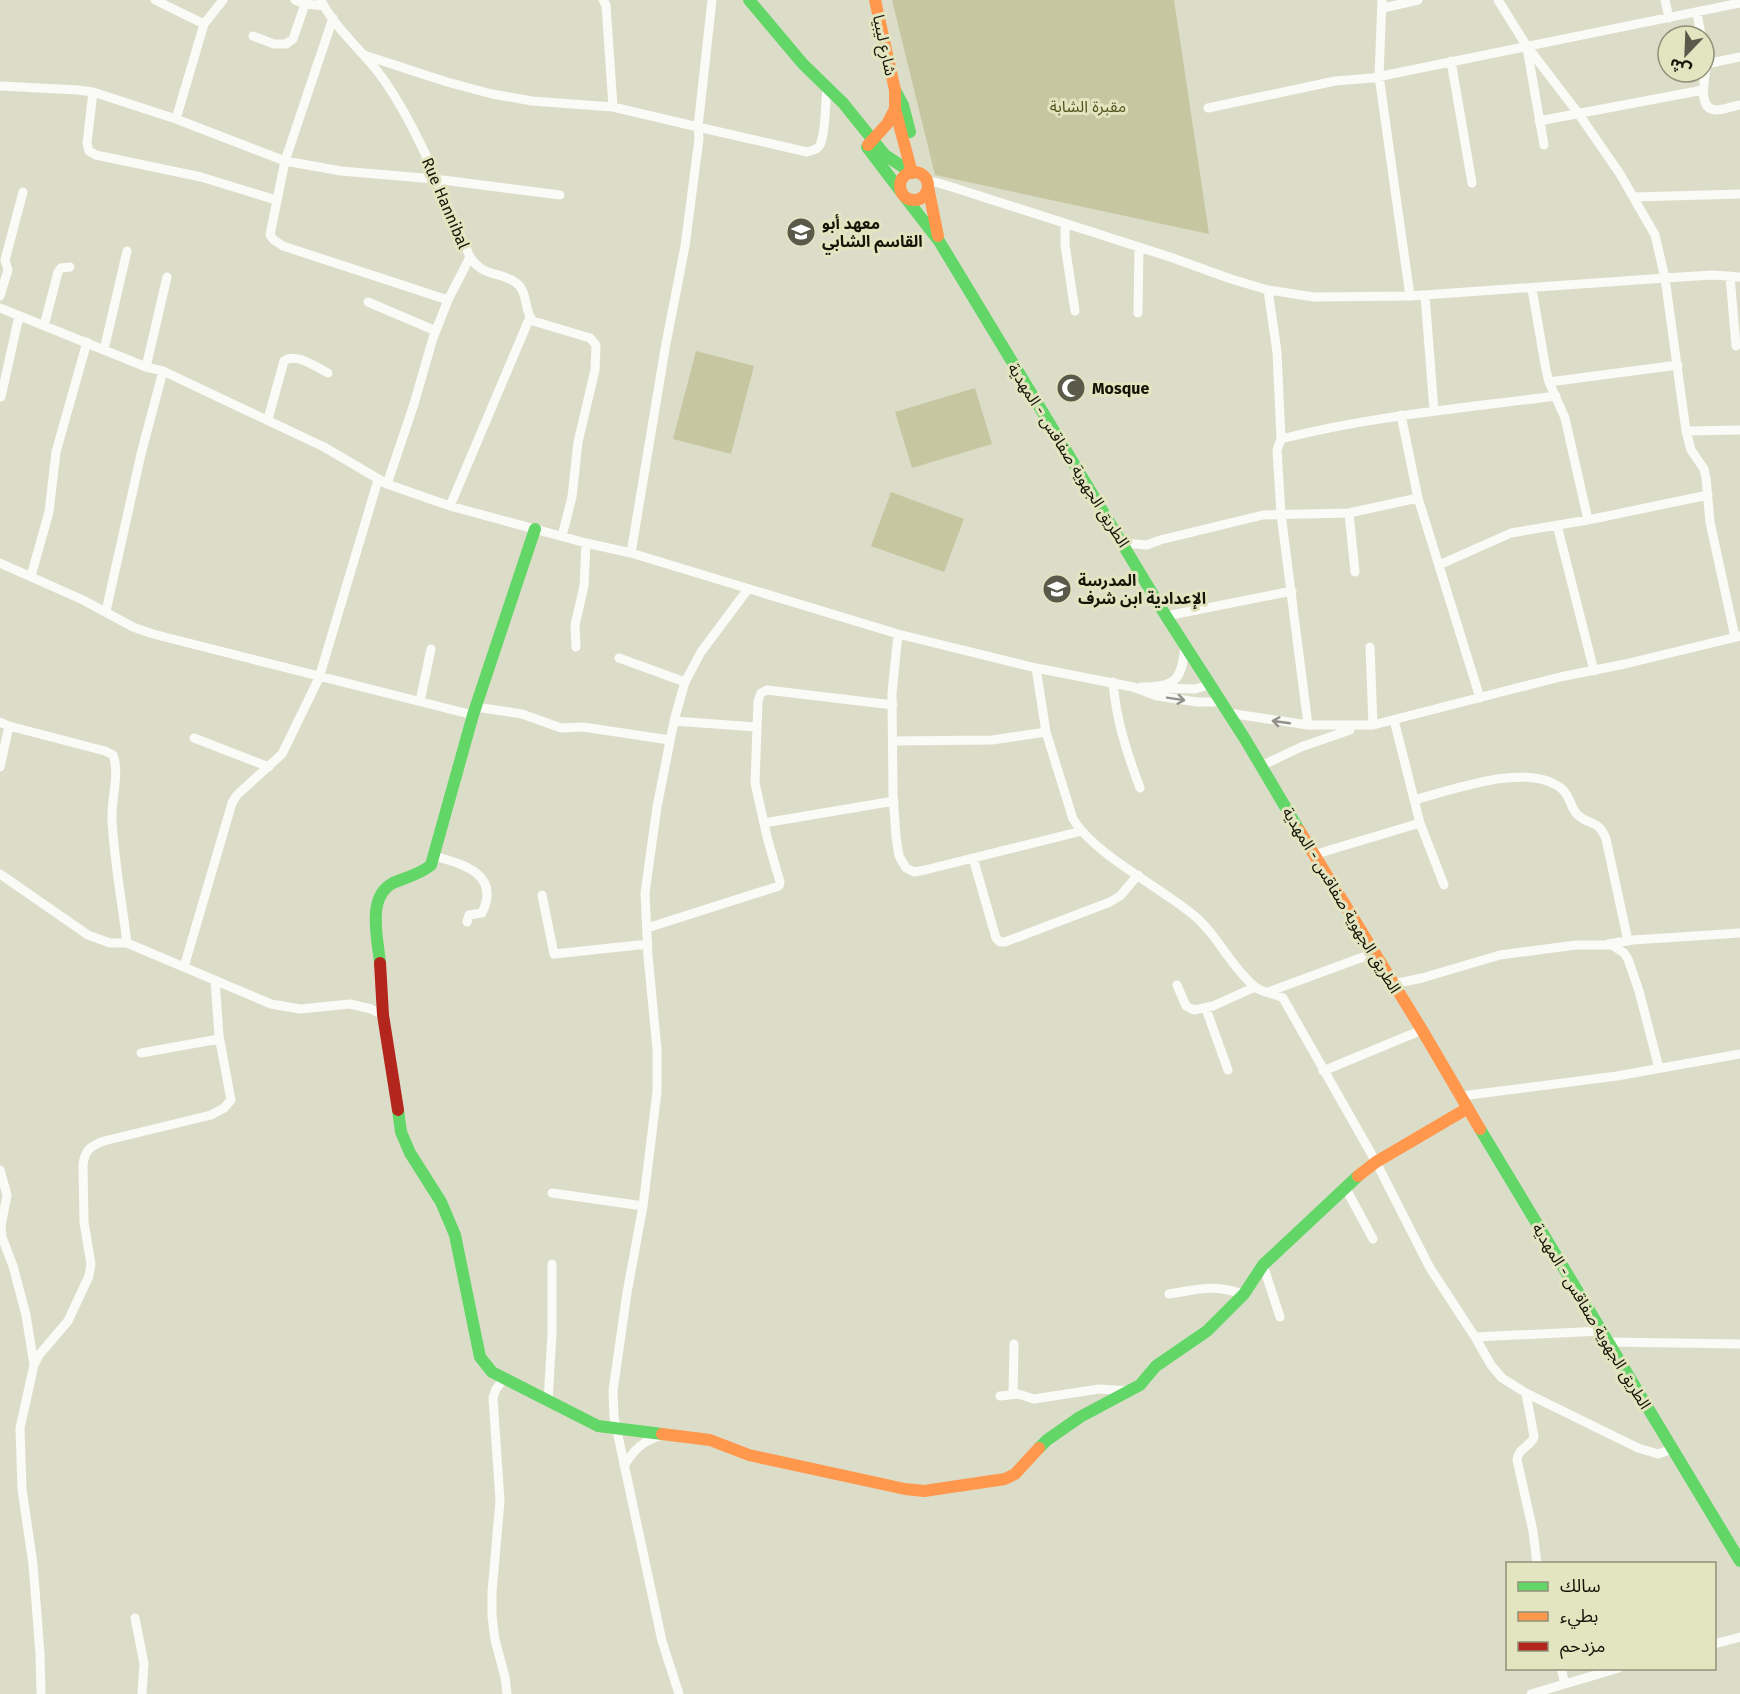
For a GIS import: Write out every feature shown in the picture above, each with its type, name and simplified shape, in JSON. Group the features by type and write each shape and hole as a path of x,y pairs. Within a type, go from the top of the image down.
{"main road":[{"name":"الطريق الجهوية صفاقس - المهدية","path":"749,0 826,89 843,104 904,195 939,241 1166,616 1261,766 1313,855 1422,1030 1740,1561"},
{"name":"شارع ليبيا","path":"875,0 895,90 895,109 922,179"},
{"name":"شارع ليبيا","path":"895,90 903,105 922,179"},
{"path":"869,143 887,124 895,109"},
{"name":"الطريق الجهوية صفاقس - المهدية","path":"869,143 922,179 939,241"},
{"path":"908,174 922,179 925,195 918,200 909,199 904,195 902,180 908,174"},
{"path":"535,529 474,711 431,865 426,871 387,886 380,892 376,915 383,1015 401,1132 410,1153 432,1186 450,1222 480,1357 492,1372 504,1380 598,1425 710,1440 749,1455 905,1489 924,1491 1011,1478 1047,1440 1080,1417 1140,1385 1156,1366 1207,1331 1244,1294 1263,1265 1345,1187 1376,1162 1468,1108"}],"street":[{"path":"155,0 204,24"},
{"path":"176,119 204,24 223,0"},
{"path":"295,0 305,4 322,3"},
{"path":"603,0 606,4 613,107"},
{"path":"631,553 665,349 686,246 712,0"},
{"path":"1410,296 1379,76 1383,4 1418,0"},
{"path":"1228,713 1308,725 1374,725 1560,677 1738,636 1710,522 1704,469 1691,450 1686,431 1665,278 1655,235 1634,197 1578,113 1527,45 1498,0"},
{"path":"1665,0 1669,18"},
{"name":"Rue Hannibal","path":"322,3 361,54 385,80 401,106 424,150 470,257 476,266 486,273 516,283 524,292 530,317"},
{"path":"1208,108 1335,81 1379,76 1669,18 1720,4 1740,3"},
{"path":"253,36 274,44 286,45 292,39 305,4"},
{"path":"1697,12 1699,24"},
{"path":"333,18 285,161 270,235 283,246 448,300"},
{"path":"1527,45 1544,145"},
{"path":"361,54 492,94 532,101 613,107 807,152 816,150 821,144 826,89"},
{"path":"1716,62 1740,57"},
{"path":"1451,61 1472,183"},
{"path":"1704,84 1707,104 1713,110 1740,105"},
{"path":"0,86 93,92 176,119 285,161 341,171 435,179 560,195"},
{"path":"1539,121 1703,90"},
{"path":"93,92 87,143 89,151 96,155 201,177 276,200"},
{"path":"922,179 1268,290 1314,297 1410,296 1665,278 1735,276 1736,346"},
{"path":"0,296 8,270 5,260 23,192"},
{"path":"1634,197 1740,194"},
{"path":"1065,224 1065,245 1075,311"},
{"path":"1138,313 1139,248"},
{"path":"104,350 127,251"},
{"path":"184,967 232,803 237,795 282,754 319,678 382,482 414,404 436,331 448,300 470,257"},
{"path":"44,326 58,273 61,268 70,267"},
{"path":"146,367 167,277"},
{"path":"1532,289 1549,382 1566,418 1588,520"},
{"path":"1268,290 1277,352 1281,439 1277,450 1281,514 1308,725"},
{"path":"1425,295 1434,411"},
{"path":"368,302 436,331"},
{"path":"0,308 146,367 163,370 324,447 382,482 450,506 631,553 898,634 1035,668 1113,682 1157,696 1178,700 1220,702"},
{"path":"1,397 19,316"},
{"path":"450,506 530,317 533,321 590,338 597,349 588,404 578,442 572,497 562,536"},
{"path":"32,576 49,512 56,452 87,342"},
{"path":"268,419 284,361 287,358 291,357 328,373"},
{"path":"1549,382 1678,365"},
{"path":"106,611 141,454 163,370"},
{"path":"1281,439 1321,428 1401,415 1556,396"},
{"path":"1401,415 1418,498 1480,698"},
{"path":"1686,431 1740,430"},
{"path":"1439,565 1506,534 1708,495"},
{"path":"1123,543 1147,545 1263,515 1349,513 1418,498"},
{"path":"1349,513 1355,572"},
{"path":"1557,525 1594,670"},
{"path":"576,647 575,625 584,586 586,543"},
{"path":"0,563 106,611 120,621 153,634 319,678 474,711 522,714 561,728 583,727 670,740"},
{"path":"679,1694 662,1641 614,1417 613,1391 627,1293 643,1206 657,1092 657,1049 645,893 670,740 685,682 701,652 748,589"},
{"path":"1166,616 1292,591"},
{"path":"898,634 892,705 894,801 899,856 906,868 914,872 1082,831"},
{"path":"1153,688 1175,681 1181,673 1185,646"},
{"path":"1370,647 1374,725"},
{"path":"420,701 431,649"},
{"path":"619,658 685,682"},
{"path":"1035,668 1046,732 1073,819 1082,831 1194,915 1255,987 1283,998 1376,1162 1430,1268 1491,1365 1502,1378 1526,1393 1638,1448 1658,1454 1673,1449"},
{"path":"1113,682 1115,705 1124,745 1140,788"},
{"path":"1133,687 1195,689 1209,685"},
{"path":"647,928 779,886 780,882 755,783 756,727 761,693 767,690 892,705"},
{"path":"1394,720 1420,823 1444,885"},
{"path":"674,721 756,727"},
{"path":"0,767 4,724 113,755 115,770 112,832 127,944"},
{"path":"1261,766 1301,747 1361,726"},
{"path":"894,741 992,740 1046,732"},
{"path":"194,738 269,767"},
{"path":"1414,800 1511,776 1544,780 1560,788 1567,794 1571,805 1582,819 1602,828 1628,941"},
{"path":"764,823 894,801"},
{"path":"1313,855 1420,823"},
{"path":"434,856 457,862 479,873 486,888 485,905 482,913 469,915 467,922"},
{"path":"973,858 996,938 1000,942 1110,903 1120,896 1138,875"},
{"path":"0,874 88,935 110,943 127,944 256,999 286,1008 300,1009 350,1004 371,1009 383,1015"},
{"path":"542,895 554,954 648,944"},
{"path":"1602,945 1740,933"},
{"path":"1393,984 1500,955 1576,945 1612,945 1624,953 1628,959 1640,991 1659,1068"},
{"path":"1268,992 1374,952"},
{"path":"41,1694 33,1564 22,1489 20,1428 34,1365 39,1355 68,1321 89,1276 91,1264 84,1222 83,1166 85,1153 93,1144 211,1115 224,1108 231,1100 219,1039 215,980"},
{"path":"1177,985 1188,1008 1194,1010 1206,1009 1255,987"},
{"path":"1206,1009 1227,1070"},
{"path":"1323,1071 1422,1030"},
{"path":"141,1053 219,1039"},
{"path":"1461,1096 1617,1076 1740,1054"},
{"path":"0,1170 7,1195 2,1221 2,1237 13,1266 26,1315 34,1365"},
{"path":"1345,1187 1373,1239"},
{"path":"552,1193 643,1206"},
{"path":"548,1401 552,1334 552,1264"},
{"path":"1263,1265 1280,1317"},
{"path":"1169,1294 1223,1287 1244,1294"},
{"path":"1475,1337 1605,1337 1740,1344"},
{"path":"1013,1394 1014,1344"},
{"path":"504,1380 496,1389 493,1398 500,1501 492,1592 494,1629 506,1677 507,1694"},
{"path":"1000,1396 1013,1394 1034,1399 1099,1389 1131,1390"},
{"path":"1526,1393 1534,1437 1520,1451 1517,1460 1533,1531 1537,1562"},
{"path":"624,1466 633,1450 649,1440 664,1435"},
{"path":"135,1618 144,1664 142,1694"},
{"path":"1716,1643 1740,1637"},
{"path":"1562,1670 1565,1684"},
{"path":"1532,1694 1612,1670"}],"green space":[{"name":"مقبرة الشابة","path":"892,0 1174,0 1209,234 935,175"},
{"path":"696,351 754,366 731,454 673,439"},
{"path":"975,388 992,444 912,468 895,412"},
{"path":"891,492 964,519 944,572 871,546"}],"traffic: fast":[{"path":"749,0 803,64 843,103 885,155 912,173"},
{"path":"896,92 903,105 910,132"},
{"path":"867,147 902,193"},
{"path":"905,197 939,241 1166,616 1245,739 1299,830"},
{"path":"380,963 376,931 376,908 379,898 393,883 417,874 431,865 473,715 535,529"},
{"path":"398,1110 401,1132 410,1153 441,1202 455,1235 480,1357 492,1372 598,1426 662,1434"},
{"path":"1480,1129 1740,1561"},
{"path":"1039,1448 1080,1417 1140,1385 1156,1366 1207,1331 1244,1294 1263,1265 1358,1176"}],"traffic: slow":[{"path":"875,0 895,90 895,109 912,173"},
{"path":"868,145 887,124 895,109"},
{"path":"914,172 924,176 928,186 924,196 914,200 904,196 900,186 904,176 914,172"},
{"path":"928,187 938,236"},
{"path":"1299,830 1480,1129"},
{"path":"1358,1176 1376,1162 1468,1108"},
{"path":"662,1434 710,1440 749,1455 905,1489 924,1491 1005,1479 1015,1474 1039,1448"}],"traffic: jam":[{"path":"380,963 383,1015 398,1110"}],"place":[{"name":"معهد أبو القاسم الشابي","path":"801,232"},
{"name":"Mosque","path":"1071,388"},
{"name":"المدرسة الإعدادية ابن شرف","path":"1057,589"}]}
